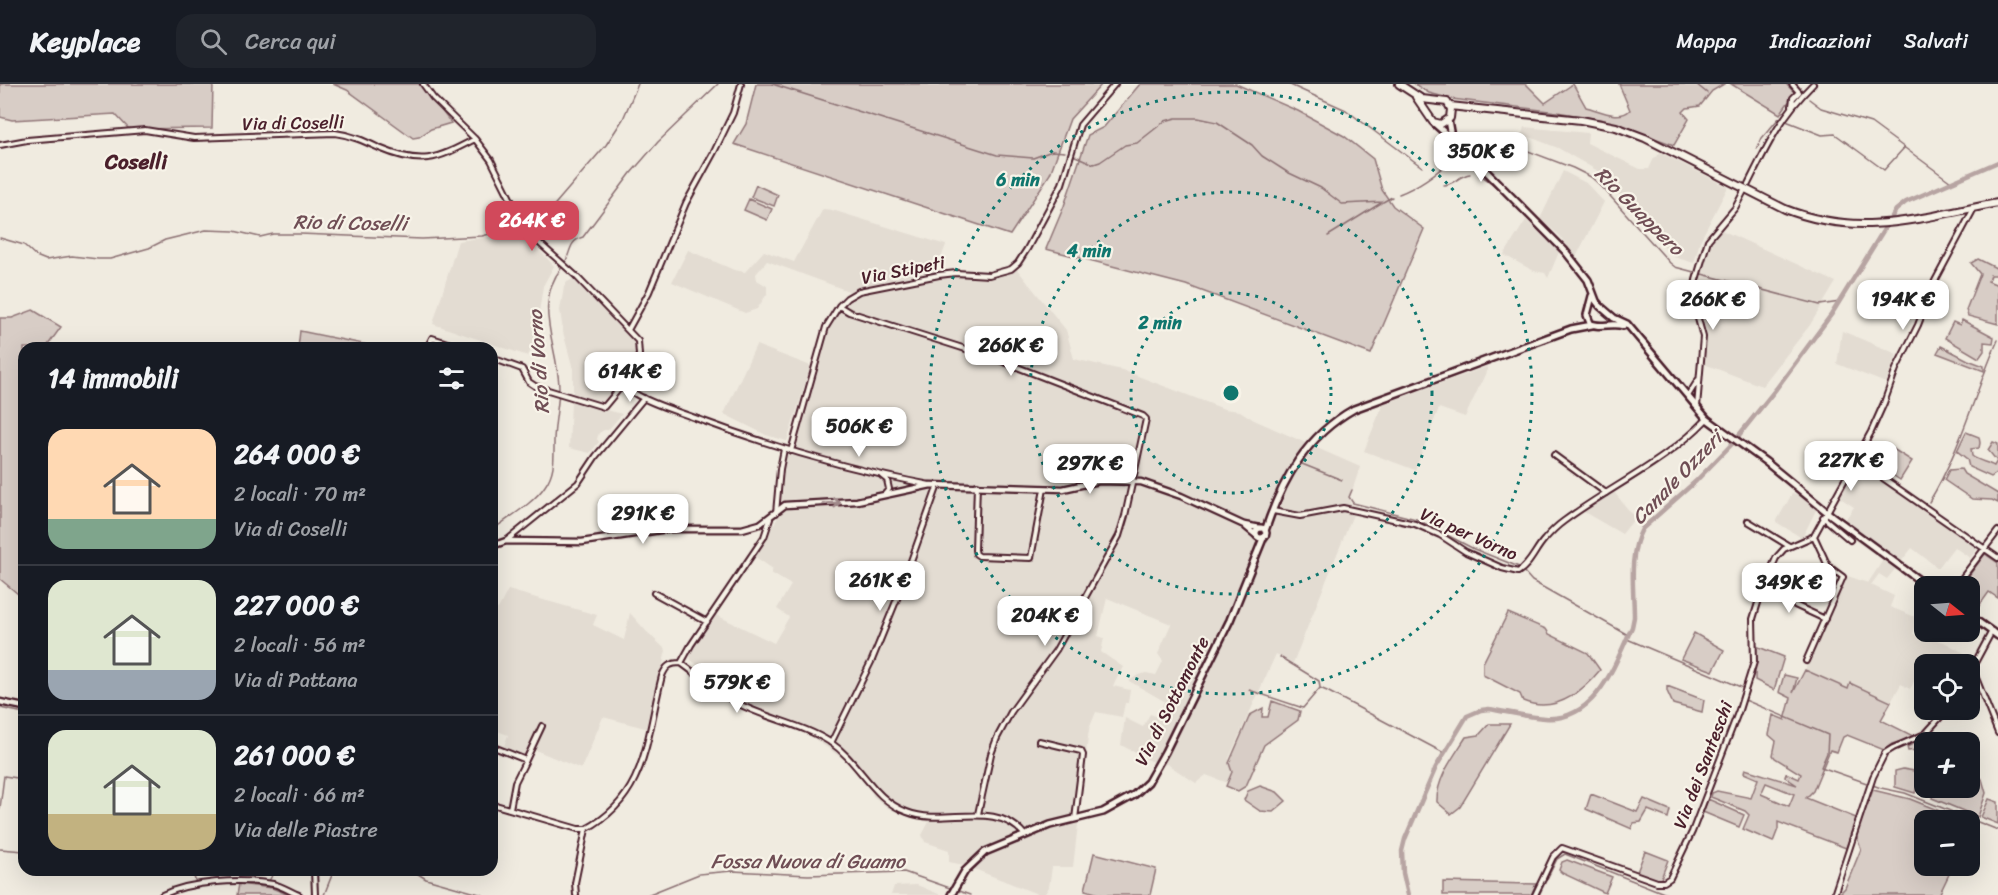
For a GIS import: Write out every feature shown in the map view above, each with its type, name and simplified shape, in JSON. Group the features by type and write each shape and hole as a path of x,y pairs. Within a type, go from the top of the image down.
{"main road":[{"path":"1399,84 1414,95 1427,112 1429,119 1470,155 1565,250 1585,275 1600,306 1607,313 1627,324 1707,419 1766,462 1825,515 1914,577"},
{"path":"1414,95 1434,101 1442,100 1450,106 1581,120 1616,127 1645,138 1793,212 1837,223 1870,225 1911,220 1998,203"},
{"path":"1427,112 1434,101"},
{"path":"1450,106 1449,134 1452,138"},
{"path":"1435,124 1441,124 1460,110 1471,108"},
{"path":"1593,292 1588,313 1588,320 1593,325"},
{"path":"1571,329 1582,323 1594,307 1600,306"},
{"path":"1603,324 1608,318 1607,313"},
{"path":"1571,329 1618,324 1633,332"},
{"name":"Via di Sottomonte","path":"953,891 965,871 985,852 1050,825 1103,813 1134,795 1148,782 1230,620 1263,532 1285,483 1302,453 1323,431 1338,418 1354,409 1571,329"},
{"name":"Via di Sottomonte","path":"1258,550 1256,531 1263,532"},
{"path":"1980,623 1998,636"}],"street":[{"path":"423,84 433,98 475,139 491,160 524,227 534,239 567,268 638,341 640,351 628,379 634,393 784,449 880,475 931,485 1044,489 1063,489 1099,482 1132,481 1151,484 1263,532"},
{"path":"628,330 649,292 695,186 733,113 741,84"},
{"name":"Via Stipeti","path":"791,451 826,327 839,306 859,291 939,274 995,274 1011,269 1018,262 1062,184 1083,119 1115,84"},
{"path":"1409,84 1414,95"},
{"path":"1792,84 1798,92 1792,106"},
{"path":"1748,184 1777,127 1792,106 1813,84"},
{"name":"Via di Coselli","path":"0,144 145,130 194,138 335,133 349,134 380,148 416,160 454,150 475,139"},
{"path":"1697,408 1703,337 1694,304 1696,280 1708,240 1734,208 1744,191"},
{"path":"1806,661 1843,577 1828,566 1814,536 1857,460 1884,403 1896,369 1918,325 1935,281 1972,212"},
{"path":"839,306 849,312 994,358 1143,416 1146,423 1125,516 1114,545 1056,650 1011,712 997,738 991,754 978,814"},
{"path":"430,342 432,338 444,342"},
{"path":"498,360 519,368 531,384 604,406 619,389 629,385"},
{"path":"1688,398 1699,379"},
{"path":"1679,386 1693,387"},
{"path":"1688,398 1693,397 1697,392"},
{"path":"498,544 506,541 578,483 596,456 644,398"},
{"name":"Via per Vorno","path":"1273,513 1300,516 1343,508 1415,524 1440,535 1466,552 1502,568 1518,572 1544,539 1562,522 1641,472 1691,436 1707,419"},
{"path":"776,513 784,449"},
{"path":"1554,455 1606,493"},
{"path":"1857,460 1998,558"},
{"path":"880,475 889,484 889,489 882,496"},
{"path":"506,541 582,542 667,529 742,529 770,519 785,505 829,504 882,496 931,485"},
{"path":"831,743 872,660 901,589 938,485"},
{"path":"977,485 975,550 980,556 1031,558 1044,489"},
{"path":"1825,515 1850,540"},
{"path":"681,663 764,537 770,519"},
{"path":"1748,521 1790,547"},
{"path":"1244,525 1257,536"},
{"path":"1964,576 1998,531"},
{"name":"Via dei Santeschi","path":"1535,895 1553,857 1562,848 1657,882 1664,882 1670,878 1692,832 1728,741 1754,662 1753,619 1762,590 1780,551 1814,536"},
{"path":"1762,590 1825,619"},
{"path":"654,593 707,622"},
{"path":"1980,654 1992,631"},
{"path":"498,806 578,829 586,829 612,812 635,782 662,676 669,665 681,663 738,703 811,732 831,743 846,756 878,794 893,806 922,818 978,814 1017,826 1024,834"},
{"path":"1980,691 1997,730"},
{"path":"0,702 18,706"},
{"path":"1834,895 1876,768 1886,753 1925,734 1938,720"},
{"path":"510,809 515,782 542,726"},
{"path":"1039,741 1081,751 1083,755 1074,820"},
{"path":"498,749 526,760"},
{"path":"576,895 575,884 586,829"},
{"path":"314,876 315,895"},
{"path":"162,895 197,884 251,882 274,885 299,895"}],"shaded area":[{"path":"0,84 213,84 212,128 129,129 115,114 12,120 0,117"},
{"path":"333,84 421,84 451,123 413,138 347,90"},
{"path":"756,84 1102,84 1070,119 1050,174 1010,235 734,144 746,124"},
{"path":"1140,84 1236,84 1298,111 1344,136 1373,159 1382,190 1393,206 1424,229 1371,354 1186,285 1046,249 1064,206 1088,135 1104,127"},
{"path":"1414,84 1526,84 1545,103 1573,84 1586,107 1620,115 1630,110 1619,84 1724,84 1712,91 1700,106 1687,108 1683,112 1689,119 1674,145 1604,120 1452,99 1429,93"},
{"path":"1731,84 1786,84 1795,93 1780,114"},
{"path":"1524,127 1588,133 1587,143 1640,169 1649,169 1654,158 1661,153 1728,187 1700,241 1694,263 1674,257 1598,171 1558,148 1522,134"},
{"path":"1563,171 1586,183 1604,202 1576,257 1559,235 1540,219"},
{"path":"756,185 778,195 774,206 751,197"},
{"path":"749,199 772,209 767,220 744,210"},
{"path":"823,209 946,245 935,273 851,292 767,261 756,274 757,280 767,286 767,294 757,309 745,313 672,282 688,250 734,270 745,272 764,251 794,262"},
{"path":"1526,220 1559,252 1548,278 1545,273 1534,271 1504,255"},
{"path":"1719,229 1836,282 1810,325 1762,386 1704,364 1706,345 1696,301 1696,290 1704,258"},
{"path":"523,232 554,266 543,286 539,329 528,356 498,346 498,342 486,342 433,324 458,241"},
{"path":"1978,259 1998,269 1998,275 1990,275 1988,281 1998,285 1998,324 1968,316 1966,310 1980,274 1971,263"},
{"path":"1016,268 1066,330 1074,359 1122,370 1224,409 1240,411 1254,420 1360,467 1349,500 1354,512 1293,663 1276,654 1229,758 1231,775 1228,783 1206,775 1196,783 1167,764 1160,766 1121,745 1125,718 1143,727 1150,714 1158,717 1164,701 1129,681 1146,673 1156,675 1163,661 1158,654 1171,624 1107,598 1098,636 1104,638 1101,652 1123,667 1113,686 1130,690 1128,703 1125,703 1122,717 1096,712 1089,729 1073,867 1052,867 1049,887 1044,895 964,865 949,862 949,850 925,842 922,835 929,822 888,808 873,796 870,787 846,761 809,735 737,707 740,697 691,660 690,653 714,614 774,643 789,617 777,609 791,585 771,573 773,569 754,556 777,519 782,501 785,455 792,455 819,352 828,327 839,311 849,300 861,293 877,289 949,276 1002,275"},
{"path":"573,279 633,341 635,347 634,357 604,403 573,393 573,369 563,332 560,310 564,287"},
{"path":"33,310 61,327 50,342 18,342 18,594 0,579 0,318 12,318"},
{"path":"1962,320 1994,337 1993,343 1984,342 1984,351 1979,358 1945,338 1953,322 1960,325"},
{"path":"300,331 354,342 299,342"},
{"path":"1842,331 1897,354 1886,383 1837,364"},
{"path":"756,345 811,366 787,441 766,435 724,414"},
{"path":"1941,346 1984,366 1984,371 1937,353"},
{"path":"1488,368 1465,417 1439,408 1415,470 1364,451 1383,404"},
{"path":"571,401 622,414 608,430 599,433 597,439 599,442 590,453 569,448"},
{"path":"1966,432 1979,437 1979,448 1971,449 1972,456 1994,466 1997,461 1988,450 1993,442 1998,444 1998,472 1991,477 1969,467 1967,459 1957,451"},
{"path":"1890,447 1912,461 1900,480 1878,465"},
{"path":"1859,460 1982,543 1970,558 1954,547 1938,568 1912,548 1887,579 1879,574 1871,585 1894,596 1890,607 1914,616 1914,642 1944,642 1966,654 1914,654 1914,682 1910,689 1901,684 1891,702 1851,684 1848,689 1805,670 1845,575 1868,583 1883,560 1839,529 1854,507 1839,497"},
{"path":"1961,469 1964,474 1998,494 1998,503 1992,500 1972,499 1944,480 1949,470"},
{"path":"1614,492 1635,518 1622,534 1584,512"},
{"path":"1792,494 1800,494 1817,508 1802,538 1776,522"},
{"path":"1985,554 1998,563 1998,598 1989,592 1980,605 1980,576 1968,576"},
{"path":"508,590 597,615 593,625 624,640 630,613 666,650 649,729 603,717 581,769 533,749 528,759 503,749 508,735 498,731 498,609"},
{"path":"1508,613 1546,629 1549,634 1588,653 1600,670 1566,699 1545,705 1523,701 1520,694 1483,675 1483,663"},
{"path":"1694,633 1724,650 1713,671 1681,659"},
{"path":"1756,646 1784,657 1774,690 1755,680"},
{"path":"1805,670 1848,689 1850,683 1891,702 1881,720 1914,736 1892,744 1884,750 1847,735 1843,737 1837,752 1830,750 1813,791 1806,798 1856,818 1846,848 1778,822 1773,842 1743,829 1749,815 1745,811 1711,797 1712,793 1717,791 1751,798 1758,779 1744,773 1745,769 1797,785 1785,777 1786,773 1799,779 1801,774 1775,758 1773,755 1776,741 1769,735 1773,715 1785,720 1791,698 1779,692 1784,675 1797,678 1793,693","holes":["1766,783 1794,794 1789,806 1761,794"]},
{"path":"1667,686 1704,700 1702,712 1673,704"},
{"path":"1272,701 1300,711 1298,720 1264,745 1246,786 1238,791 1226,786 1232,772 1229,763 1250,715 1263,708 1262,717 1268,717"},
{"path":"1489,724 1510,724 1460,807 1451,814 1437,802 1439,785 1466,737 1479,735"},
{"path":"1914,743 1914,750 1908,751 1907,747"},
{"path":"1903,769 1914,771 1914,793 1895,787 1895,771"},
{"path":"1980,778 1982,779 1986,793 1980,811 1961,810 1932,798 1980,798"},
{"path":"1260,786 1277,792 1286,801 1273,812 1260,811 1244,800 1248,791"},
{"path":"1873,790 1910,799 1937,810 1914,810 1914,876 1948,876 1939,895 1838,895 1845,888 1861,849 1856,835"},
{"path":"1591,794 1637,812 1644,799 1670,810 1668,818 1648,810 1641,822 1633,823 1632,829 1586,809"},
{"path":"1708,799 1744,815 1739,827 1703,812"},
{"path":"1989,799 1998,802 1998,824 1981,817"},
{"path":"1645,851 1668,860 1660,881 1637,872"},
{"path":"1094,853 1156,869 1150,895 1103,895 1085,890"},
{"path":"1567,860 1612,877 1605,893 1562,873 1559,870 1562,862"},
{"path":"1443,882 1536,884 1531,895 1443,895"},
{"path":"239,884 272,888 289,895 237,895"},
{"path":"917,885 941,895 891,895 894,886"}],"waterway":[{"name":"Rio di Coselli","path":"526,223 550,210 606,145 623,119 638,84"},
{"name":"Rio di Vorno","path":"565,263 575,241 583,237 631,173 658,142 718,84"},
{"name":"Rio Guappero","path":"772,84 997,155 1033,158 1052,151 1065,152"},
{"path":"1288,84 1346,110 1422,167"},
{"path":"1696,84 1707,93"},
{"path":"1808,92 1816,84"},
{"path":"1809,99 1821,108 1871,123 1951,182"},
{"name":"Rio Guappero","path":"1073,155 1094,164 1125,145 1137,143 1165,121 1176,118 1198,118 1217,122 1252,145 1262,156 1287,172 1321,188 1342,204 1383,202 1392,197"},
{"path":"1757,149 1762,138 1779,118"},
{"path":"1786,121 1822,135 1835,134 1884,170 1904,148"},
{"name":"Rio Guappero","path":"1467,149 1484,141 1499,140 1591,177 1675,267 1820,305 1840,302"},
{"path":"1461,142 1468,149"},
{"name":"Rio Guappero","path":"1399,194 1425,181 1463,152"},
{"name":"Canale Ozzeri","path":"1408,895 1403,873 1402,851 1405,839 1436,767 1467,716 1489,709 1545,718 1563,717 1578,711 1590,701 1610,673 1632,627 1634,617 1633,561 1642,529 1696,481 1731,445 1776,389 1831,315 1896,210 1906,202 1998,162"},
{"path":"1444,185 1470,174"},
{"path":"1479,175 1512,201 1573,265"},
{"path":"1328,236 1381,203"},
{"name":"Rio di Coselli","path":"0,238 24,245 36,256 46,260 72,256 110,259 149,248 165,240 206,230 234,231 260,237 273,234 300,234 422,239 482,236 522,226"},
{"name":"Rio di Vorno","path":"498,526 540,493 552,470 559,387 548,310 553,281 562,267"},
{"path":"1929,502 1958,443 1998,340"},
{"path":"1302,464 1342,480"},
{"path":"1352,490 1349,497 1353,503 1416,519 1474,549 1519,567"},
{"path":"1524,572 1532,581 1628,635"},
{"path":"1627,639 1743,688"},
{"path":"1280,657 1319,681 1320,688 1444,753"},
{"path":"1249,690 1303,708 1320,688"},
{"path":"1748,691 1745,700 1828,735 1827,753 1821,767 1881,788 1905,793 1998,830"},
{"name":"Rio di Vorno","path":"0,708 18,712"},
{"path":"0,808 4,776 18,778"},
{"path":"0,849 18,850"},
{"path":"1539,895 1557,859 1565,854 1669,895"},
{"name":"Fossa Nuova di Guamo","path":"647,895 699,874 732,871 808,875 904,872 970,895"},
{"path":"193,884 196,883 194,876"},
{"path":"269,881 272,876"},
{"path":"324,895 332,876"},
{"path":"421,876 483,895"}],"district":[{"name":"Coselli","path":"136,162"}]}
